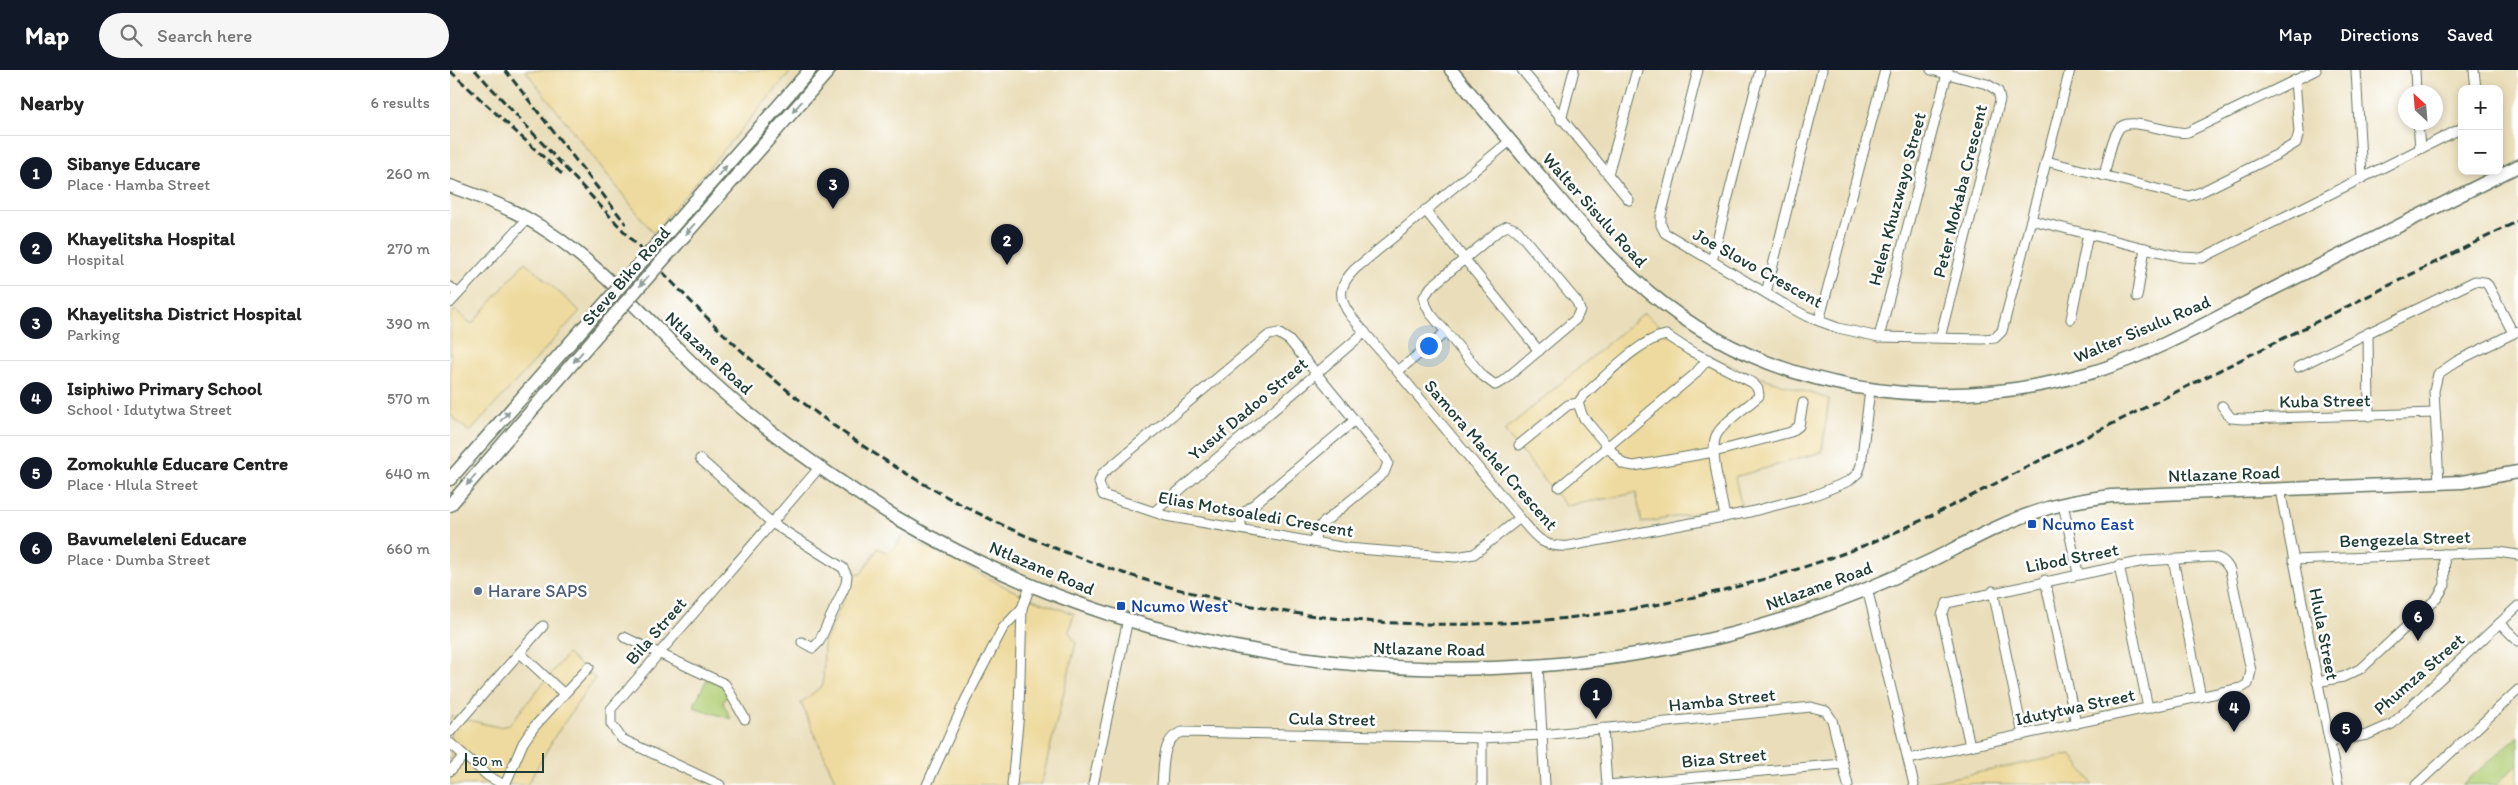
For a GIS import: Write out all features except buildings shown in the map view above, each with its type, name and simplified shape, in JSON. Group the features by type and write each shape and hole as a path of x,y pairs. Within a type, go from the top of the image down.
{"street":[{"name":"Steve Biko Road","path":"450,479 810,70"},
{"name":"Steve Biko Road","path":"450,505 829,70"},
{"name":"Walter Sisulu Road","path":"1451,70 1608,254 1651,294 1675,312 1727,344 1756,358 1813,378 1870,389 1920,395 1965,396 2035,387 2089,374 2168,342 2518,166"},
{"path":"1522,70 1561,120 1629,200"},
{"path":"1561,120 1574,70"},
{"path":"1608,174 1637,70"},
{"name":"Joe Slovo Crescent","path":"1698,70 1660,225 1665,233 1766,293 1818,321 1879,337 1992,339 1999,335 2070,70"},
{"path":"1712,261 1760,70"},
{"path":"1766,293 1822,70"},
{"path":"1818,321 1885,70"},
{"name":"Peter Mokaba Crescent","path":"1931,70 1947,72 1994,87 2000,100 1940,338"},
{"path":"2104,176 2116,133 2122,125 2130,122 2174,132 2188,132 2316,70"},
{"path":"2356,70 2362,178"},
{"path":"2415,70 2416,85"},
{"path":"2474,70 2476,85"},
{"name":"Helen Khuzwayo Street","path":"1879,337 1947,72"},
{"path":"2046,161 2189,196 2278,154 2296,143 2298,138 2295,80"},
{"path":"2419,130 2420,149"},
{"path":"2031,220 2186,258 2202,258 2458,130"},
{"name":"Samora Machel Crescent","path":"1510,141 1355,269 1341,286 1342,300 1344,308 1520,518 1546,545 1554,547 1725,517 1815,495 1840,486 1858,473 1864,451 1870,389"},
{"name":"Ntlazane Road","path":"450,186 476,194 527,219 575,252 716,386 819,468 914,528 962,553 1030,584 1128,619 1180,635 1251,650 1346,664 1431,669 1538,666 1606,658 1700,642 1796,615 1867,588 2010,522 2063,504 2111,496 2476,481 2518,472"},
{"path":"1425,210 1539,351"},
{"path":"450,303 527,219"},
{"path":"1507,226 1512,227 1577,302 1580,310 1576,319 1503,381 1491,384 1446,332 1430,313 1424,297 1431,287 1498,230 1507,226"},
{"path":"2071,319 2088,234"},
{"path":"2138,297 2145,248"},
{"path":"2298,367 2462,285 2479,280 2488,285 2516,332 2457,361 2438,374 2434,391 2434,413 2439,483"},
{"path":"450,287 458,294"},
{"name":"Yusuf Dadoo Street","path":"1154,512 1365,332"},
{"path":"1398,371 1446,332"},
{"name":"Elias Motsoaledi Crescent","path":"1317,373 1284,335 1278,333 1268,335 1102,474 1099,486 1103,495 1154,512 1315,542 1384,552 1466,556 1484,547 1520,518"},
{"path":"2368,333 2369,416"},
{"path":"1519,445 1568,406 1578,403 1583,396 1655,337 1666,335 1708,360 1753,383 1758,389 1759,396 1722,428 1716,436 1714,452 1725,517"},
{"path":"1559,487 1694,375 1708,360"},
{"path":"1315,542 1316,532 1322,524 1388,468 1387,459 1317,373"},
{"path":"1578,403 1582,417 1623,464 1634,466 1714,452 1791,432 1799,426 1803,404"},
{"name":"Kuba Street","path":"2222,406 2231,418 2243,419 2434,413"},
{"path":"1241,529 1246,511 1355,420"},
{"path":"700,458 772,523 842,568 847,576 846,584 818,644 813,648 802,642"},
{"name":"Bila Street","path":"720,785 622,739 613,729 610,716 614,704 819,468"},
{"name":"Hlula Street","path":"2280,490 2338,785"},
{"path":"2063,504 2078,573"},
{"name":"Bengezela Street","path":"2293,560 2498,552 2518,555"},
{"path":"2317,682 2343,677 2362,668 2437,598 2445,586 2444,554"},
{"name":"Libod Street","path":"1970,746 1942,615 1943,608 1952,600 2144,560 2220,558 2230,570 2251,671 2248,684"},
{"path":"2173,559 2201,697"},
{"path":"2119,566 2148,708"},
{"path":"2045,580 2076,724"},
{"path":"1012,785 1019,712 1022,608 1030,584"},
{"path":"1867,588 1914,785"},
{"path":"1993,591 2023,735"},
{"name":"Phumza Street","path":"2330,742 2367,735 2392,724 2518,606"},
{"path":"927,785 966,699 1003,628 1022,608"},
{"path":"1094,785 1128,619"},
{"path":"2500,623 2518,641"},
{"path":"450,732 543,626"},
{"path":"624,637 725,684 744,719"},
{"path":"520,653 564,694"},
{"path":"1538,666 1545,785"},
{"path":"450,743 488,776 504,785 523,743 534,727 589,667"},
{"name":"Idutytwa Street","path":"1908,760 2201,697 2241,688 2248,684"},
{"path":"2416,785 2518,690"},
{"name":"Hamba Street","path":"1542,734 1816,707 1826,711 1832,720 1848,785"},
{"path":"1603,728 1607,785"},
{"name":"Cula Street","path":"1162,785 1167,745 1174,736 1184,732 1482,738 1542,734"},
{"path":"1482,738 1482,785"},
{"path":"450,771 464,756"},
{"name":"Biza Street","path":"1607,785 1843,764"}],"green space":[{"path":"707,679 725,687 728,694 723,703 731,719 693,707"},
{"path":"2518,736 2518,764 2496,785 2462,785"}],"sand":[{"path":"525,70 792,70 653,233"},
{"path":"525,262 580,311 470,432 450,415 450,316 455,310 472,324"},
{"path":"1644,313 1689,348 1750,374 1829,399 1822,452 1735,477 1741,505 1642,523 1636,493 1566,506 1504,431"},
{"path":"903,535 1024,596 1074,614 1069,632 1076,643 1041,785 837,785 801,703 823,685 824,644 850,586 850,574 861,574 878,548 888,553 897,545"},
{"path":"567,654 595,678 555,736 527,785 450,785 450,716 499,727 509,725"},
{"path":"2071,754 2093,785 1926,783"},
{"path":"2518,764 2518,785 2496,785"}],"railway":[{"path":"475,70 633,241 730,340 792,394 906,474 1027,536 1153,582 1282,611 1414,624 1548,620 1683,600 1816,563 1850,551 1950,506 2518,221"},
{"path":"505,70 626,224"},
{"path":"450,71 564,176"}],"place":[{"name":"Khayelitsha District Hospital","path":"833,209"},
{"name":"Khayelitsha Hospital","path":"1007,265"},
{"name":"Ncumo East","path":"2032,524"},
{"name":"Harare SAPS","path":"478,591"},
{"name":"Ncumo West","path":"1121,606"},
{"name":"Bavumeleleni Educare","path":"2418,641"},
{"name":"Sibanye Educare","path":"1596,719"},
{"name":"Isiphiwo Primary School","path":"2234,732"},
{"name":"Zomokuhle Educare Centre","path":"2346,753"}]}
